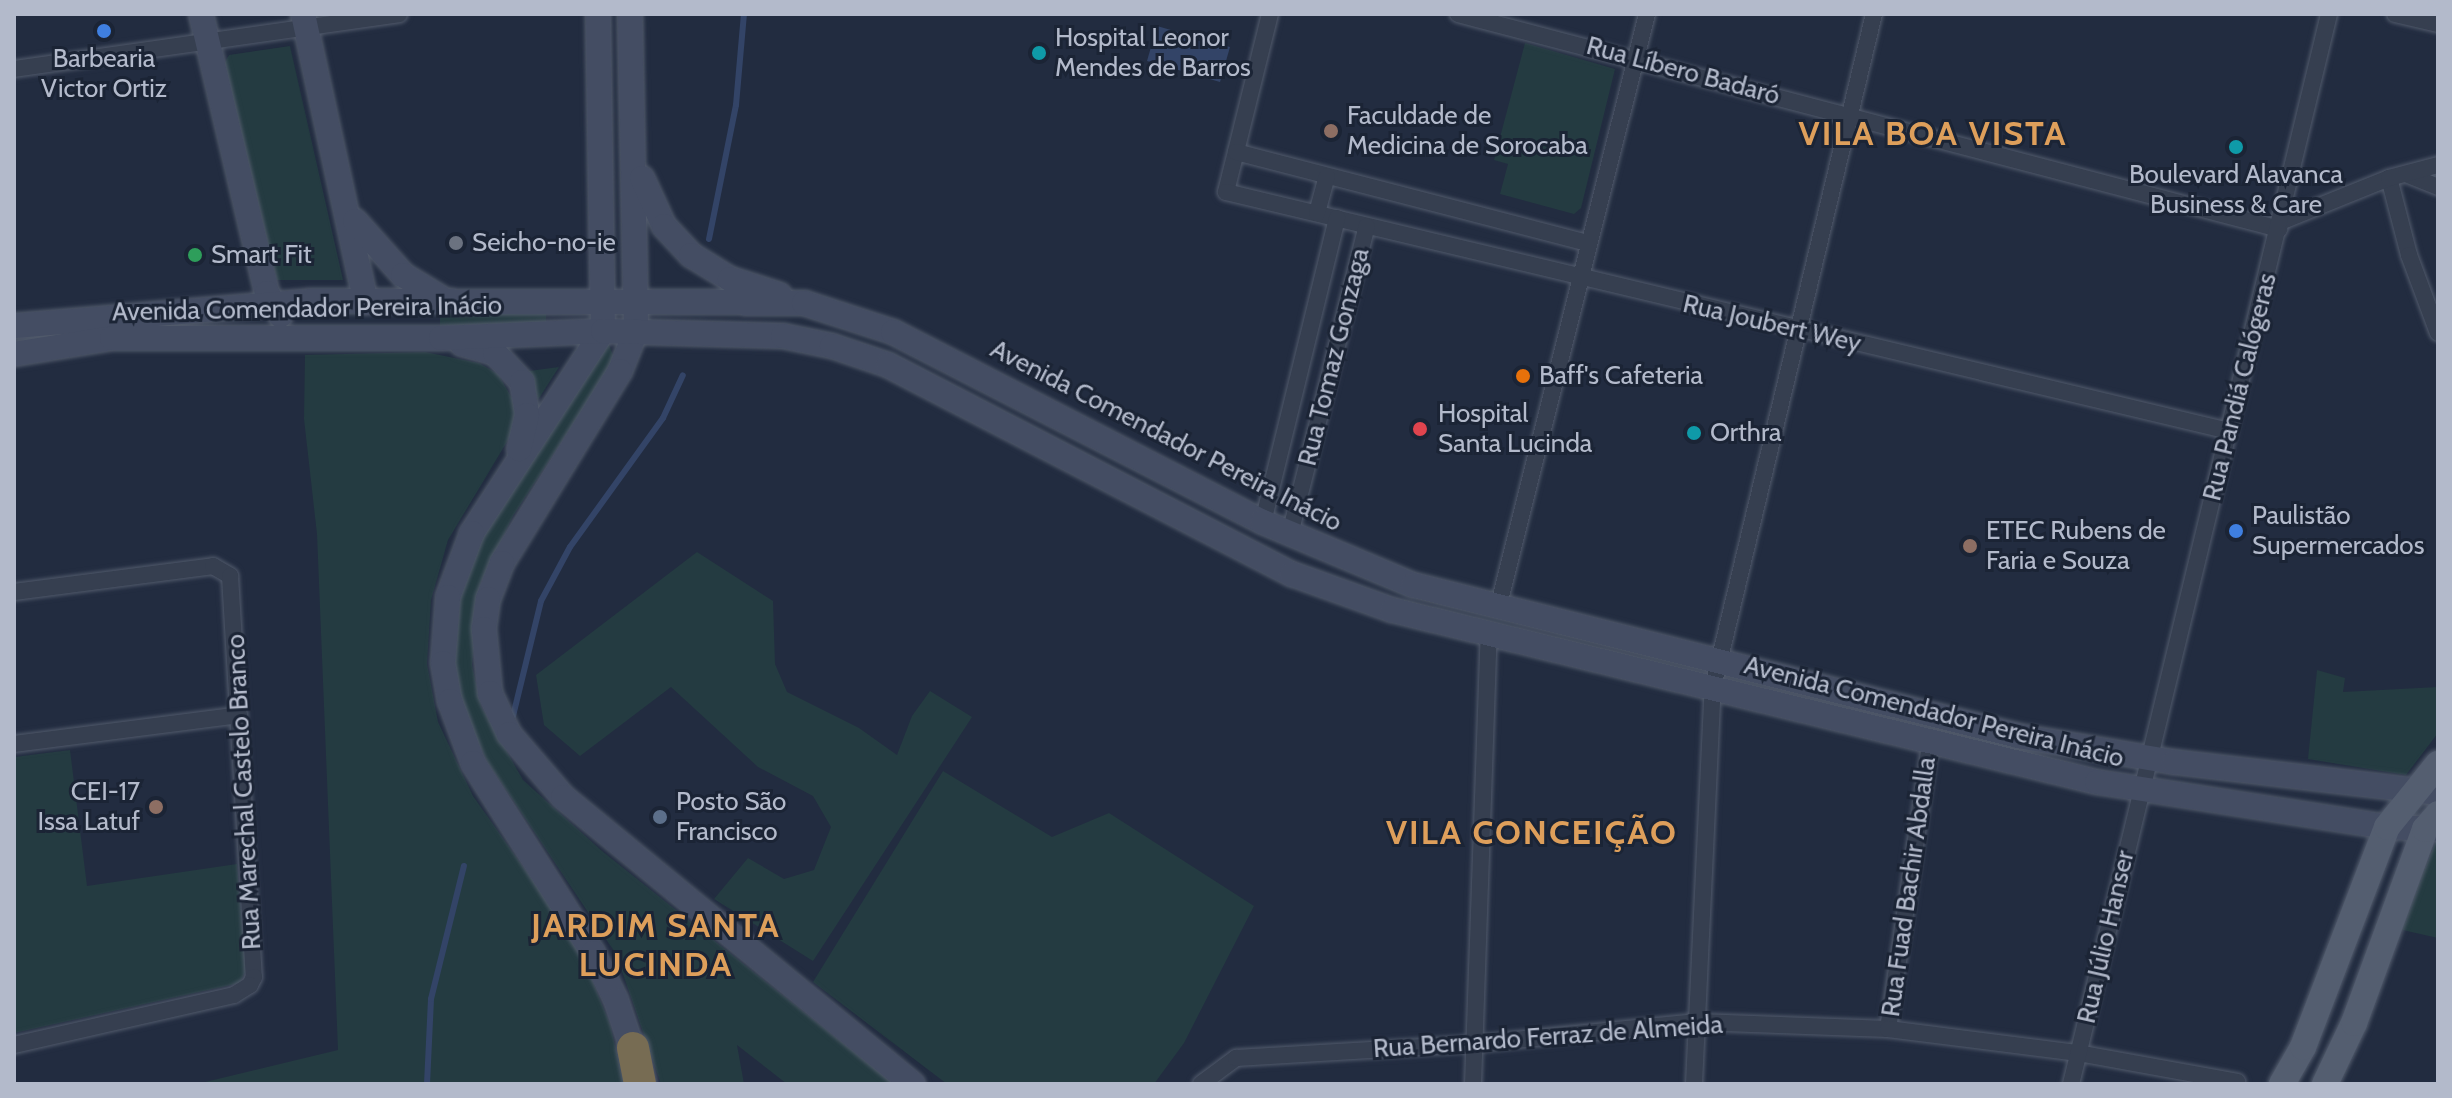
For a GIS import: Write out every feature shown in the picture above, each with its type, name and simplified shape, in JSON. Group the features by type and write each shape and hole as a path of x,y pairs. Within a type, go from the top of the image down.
{"highway":[{"path":"633,1048 641,1084"}],"main road":[{"path":"201,14 271,303 298,335"},
{"path":"598,14 605,302 603,331 472,533 448,597 443,663 450,701 473,763 593,953 633,1048"},
{"path":"630,14 636,152 636,331 620,371 502,563 488,599 484,629 490,693 509,734 563,797 913,1084"},
{"path":"305,21 350,212 366,302 341,335"},
{"path":"636,152 653,207 691,255 730,279 804,303"},
{"path":"350,212 403,275 448,302"},
{"name":"Avenida Comendador Pereira Inácio","path":"14,326 271,303 804,303 932,350 1263,522 1413,585 2018,736 2149,759 2426,793"},
{"name":"Avenida Comendador Pereira Inácio","path":"14,354 112,338 298,335 441,338 603,331 783,336 888,365 1292,574 1392,610 1713,687 1930,744 2141,790 2387,827 2434,824"},
{"path":"441,338 495,353 522,382 524,433 508,478"},
{"path":"2282,1084 2303,1047 2387,827 2426,793 2438,764"},
{"path":"2325,1084 2354,1023 2434,824"}],"street":[{"path":"14,69 208,43 305,21 399,14"},
{"path":"1270,14 1236,152 1588,243"},
{"name":"Rua Líbero Badaró","path":"1458,14 2280,225"},
{"path":"1498,608 1647,14"},
{"path":"1718,662 1874,14"},
{"name":"Rua Pandiá Calógeras","path":"2149,759 2329,14"},
{"path":"2395,14 2438,24"},
{"name":"Rua Joubert Wey","path":"1236,152 1226,192 1796,331 2229,431"},
{"path":"2280,225 2398,176 2438,165"},
{"path":"1317,213 1327,176"},
{"path":"2398,176 2438,187"},
{"path":"2398,176 2418,285 2438,333"},
{"name":"Rua Tomaz Gonzaga","path":"1263,522 1337,218"},
{"name":"Rua Tomaz Gonzaga","path":"1290,534 1367,226"},
{"name":"Rua Marechal Castelo Branco","path":"14,592 213,566 226,570 232,583 254,964 250,985 234,995 14,1045"},
{"path":"1473,1084 1489,634"},
{"name":"Avenida Comendador Pereira Inácio","path":"1713,687 1718,662"},
{"path":"1694,1084 1713,687"},
{"path":"14,744 239,715"},
{"name":"Rua Fuad Bachir Abdalla","path":"1888,1029 1930,744"},
{"name":"Avenida Comendador Pereira Inácio","path":"2141,790 2149,759"},
{"name":"Rua Júlio Hanser","path":"2071,1084 2141,790"},
{"name":"Rua Bernardo Ferraz de Almeida","path":"1201,1084 1219,1066 1236,1058 1474,1044 1698,1022 1888,1029 2078,1053 2237,1082"}],"green space":[{"path":"1525,43 1615,69 1581,208 1574,214 1500,194 1508,164 1494,160"},
{"path":"290,46 343,280 277,280 224,64 229,55"},
{"path":"440,314 546,314 546,325 440,326"},
{"path":"609,345 615,360 513,516 480,584 472,665 481,706 523,780 602,851 894,1084 787,1084 737,1045 744,1084 661,1084 616,954 488,763 465,715 454,671 462,581 481,537 600,346"},
{"path":"425,352 479,363 498,374 516,405 517,425 448,540 431,600 427,664 438,722 473,796 577,943 610,1024 624,1084 197,1084 338,1050 317,534 304,419 305,355"},
{"path":"559,367 538,400 529,371"},
{"path":"697,552 773,601 775,664 787,692 859,728 897,755 912,716 930,691 972,717 813,961 714,899 748,858 784,879 814,870 831,827 813,796 758,767 671,687 580,756 544,725 536,675"},
{"path":"2317,670 2345,678 2343,692 2438,687 2438,733 2406,775 2308,759"},
{"path":"70,750 87,886 237,864 246,970 240,983 14,1033 14,757"},
{"path":"943,771 1052,837 1109,813 1254,906 1184,1043 1154,1084 947,1084 813,982"},
{"path":"2438,837 2438,938 2398,929"}],"water":[{"path":"1157,26 1230,47 1220,82 1147,61"}],"waterway":[{"path":"709,239 736,105 744,14"},
{"path":"513,716 541,601 570,547 663,418 683,375"},
{"path":"427,1084 431,999 464,866"}],"place":[{"name":"Barbearia Victor Ortiz","path":"104,31"},
{"name":"Hospital Leonor Mendes de Barros","path":"1039,53"},
{"name":"Faculdade de Medicina de Sorocaba","path":"1331,131"},
{"name":"Boulevard Alavanca Business & Care","path":"2236,147"},
{"name":"Seicho-no-ie","path":"456,243"},
{"name":"Smart Fit","path":"195,255"},
{"name":"Baff's Cafeteria","path":"1523,376"},
{"name":"Hospital Santa Lucinda","path":"1420,429"},
{"name":"Orthra","path":"1694,433"},
{"name":"Paulistão Supermercados","path":"2236,531"},
{"name":"ETEC Rubens de Faria e Souza","path":"1970,546"},
{"name":"CEI-17 Issa Latuf","path":"156,807"},
{"name":"Posto São Francisco","path":"660,817"}],"district":[{"name":"VILA BOA VISTA","path":"1933,134"},
{"name":"VILA CONCEIÇÃO","path":"1532,833"},
{"name":"JARDIM SANTA LUCINDA","path":"656,944"}]}
